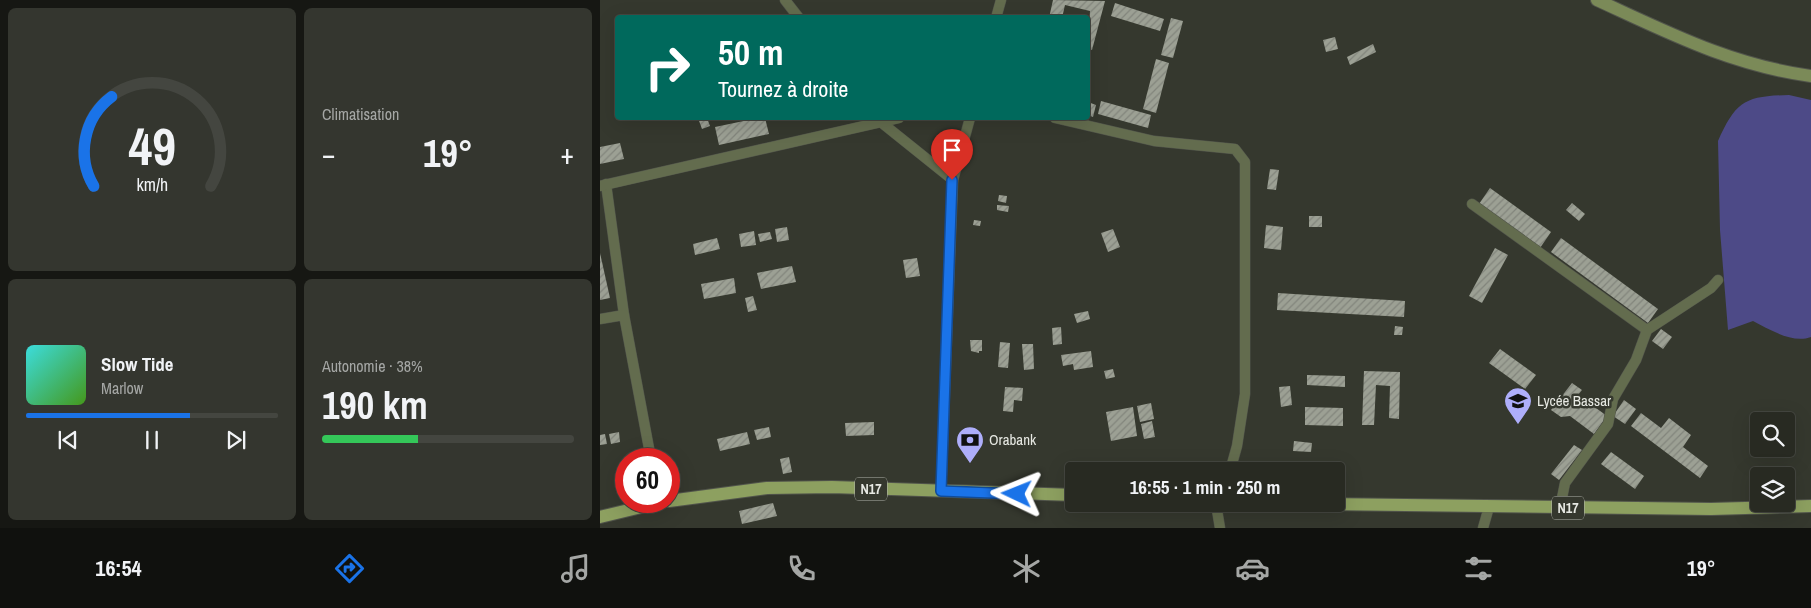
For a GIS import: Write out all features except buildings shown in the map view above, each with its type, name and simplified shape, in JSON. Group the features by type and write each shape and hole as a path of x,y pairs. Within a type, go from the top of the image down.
{"main road":[{"name":"N17","path":"680,499 767,488 832,487 1065,495"},
{"name":"N17","path":"1345,504 1711,509 1811,506"},
{"name":"N17","path":"600,517 616,513"}],"street":[{"path":"785,0 797,15"},
{"path":"997,15 1001,0"},
{"path":"1597,0 1706,50 1772,71 1811,76"},
{"path":"650,448 624,314 603,185 878,120 952,180"},
{"path":"941,491 952,180 969,120"},
{"path":"1064,120 1154,141 1235,149 1245,162 1245,394 1237,446 1233,462"},
{"path":"1472,204 1647,330"},
{"path":"1560,508 1565,484 1608,424 1613,399 1636,360 1647,330 1711,288 1718,280"},
{"path":"600,320 624,314"},
{"path":"1483,528 1489,507"},
{"path":"1217,512 1220,528"}],"shaded area":[{"path":"1789,95 1811,100 1811,337 1804,339 1781,335 1753,321 1728,330 1720,230 1718,141 1724,128 1730,117 1744,103 1762,97"}],"place":[{"name":"Lycée Bassar","path":"1518,425"},
{"name":"Orabank","path":"970,464"}],"route":[{"path":"952,180 941,491 1017,494"}]}
